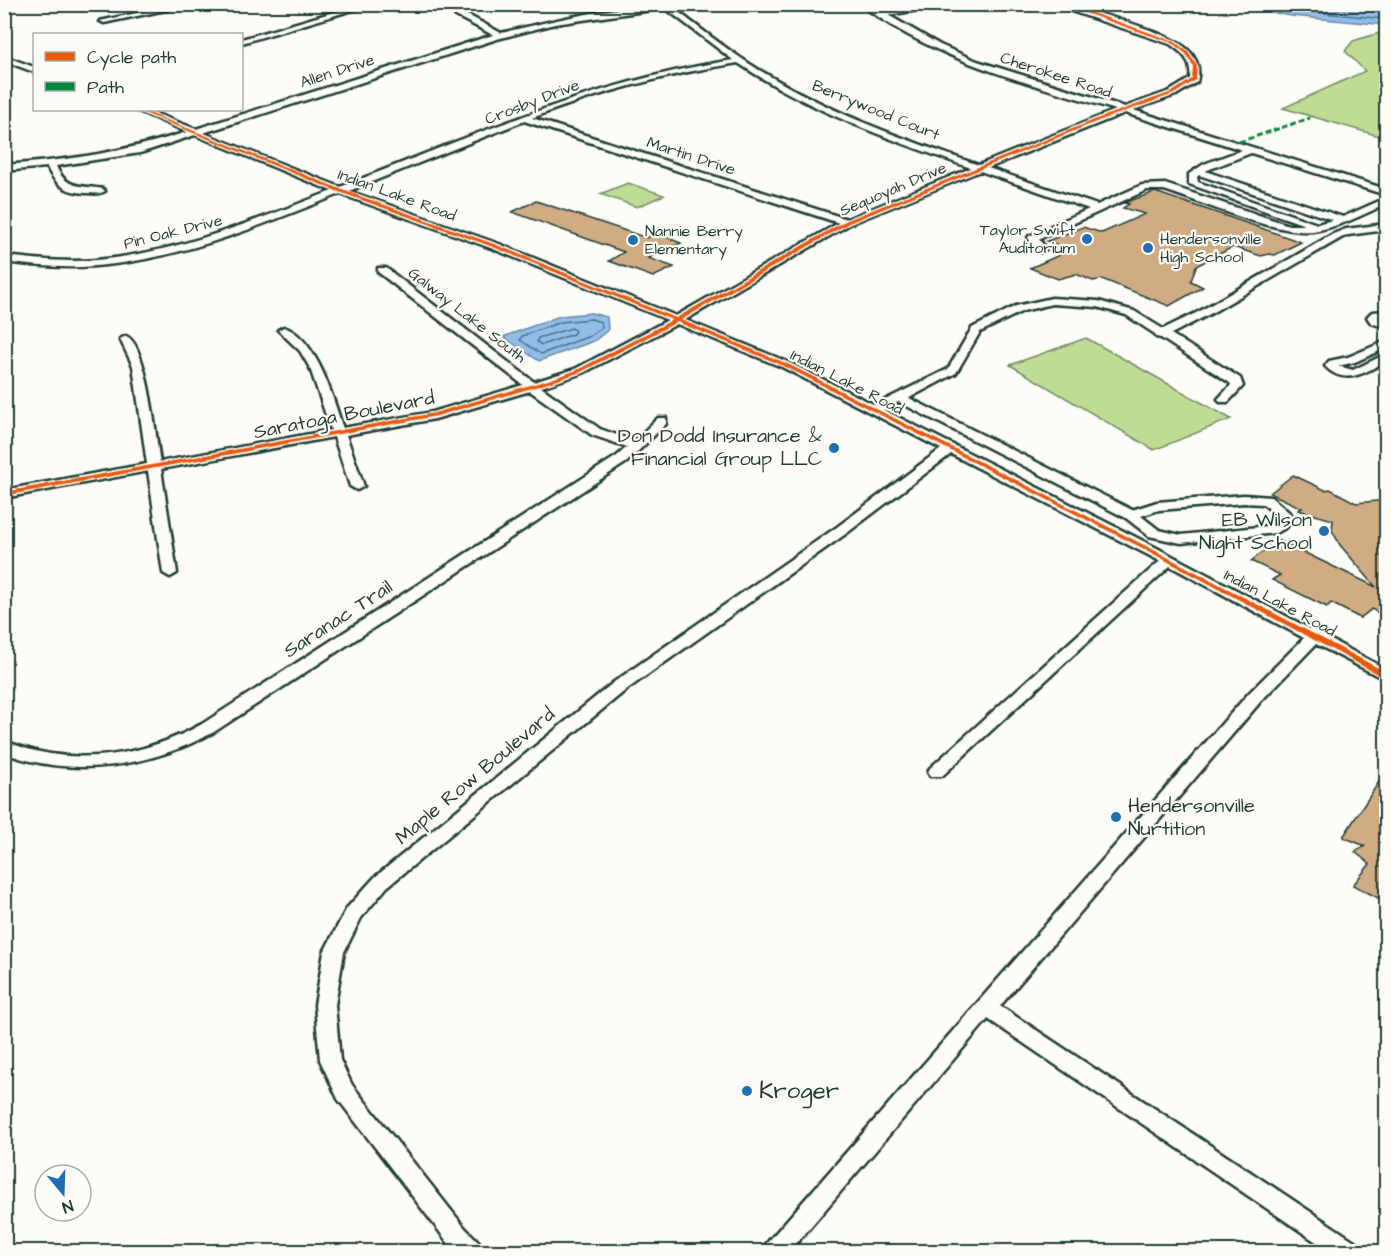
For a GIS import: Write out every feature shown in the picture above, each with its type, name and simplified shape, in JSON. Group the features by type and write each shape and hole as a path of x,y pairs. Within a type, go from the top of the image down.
{"street":[{"path":"104,21 191,4"},
{"path":"243,41 370,4"},
{"path":"451,4 459,14 499,35"},
{"name":"Allen Drive","path":"4,168 51,165 140,150 499,35 555,22 679,4"},
{"name":"Cherokee Road","path":"863,4 954,55 1120,111 1252,149 1386,192"},
{"path":"883,15 951,4"},
{"name":"Sequoyah Drive","path":"675,321 847,222 1100,118 1173,93 1194,80 1195,66 1187,53 1173,42 1086,12 1053,4"},
{"name":"Berrywood Court","path":"665,5 739,61 822,107 1096,208"},
{"path":"4,58 33,70"},
{"name":"Crosby Drive","path":"341,190 527,119 639,80 739,61"},
{"name":"Indian Lake Road","path":"143,111 198,131 341,190 495,246 786,365 1169,560 1386,675"},
{"name":"Martin Drive","path":"527,119 847,222"},
{"path":"1252,149 1198,172 1192,176 1194,184 1323,228"},
{"path":"51,165 55,176 63,186 100,191"},
{"path":"1198,172 1343,220"},
{"path":"1041,249 1034,238 1145,187 1165,187 1288,228 1323,228 1386,201"},
{"name":"Pin Oak Drive","path":"4,259 40,266 130,259 224,236 341,190"},
{"path":"1160,334 1204,313 1337,236 1346,232 1386,227"},
{"name":"Galway Lake South","path":"382,270 533,387 596,432 636,446"},
{"path":"873,411 952,370 976,330 1032,304 1052,301 1098,304 1130,314 1236,381 1237,386 1224,399"},
{"path":"1386,314 1376,314 1372,317 1375,321 1386,325"},
{"name":"Saratoga Boulevard","path":"4,494 435,415 533,387 579,371 675,321"},
{"path":"284,330 304,349 316,368 357,486"},
{"path":"126,339 140,366 170,573"},
{"path":"1386,344 1351,360 1333,363 1331,366 1346,374 1357,375 1386,357"},
{"path":"900,398 1131,515 1154,533 1181,539 1271,530 1282,524 1284,514 1266,500 1244,499 1168,504 1131,515"},
{"name":"Saranac Trail","path":"4,747 26,757 62,761 107,759 168,748 208,729 622,459 662,421"},
{"name":"Maple Row Boulevard","path":"474,1251 457,1236 351,1100 330,1060 325,1005 334,952 354,913 381,882 592,707 777,573 842,530 949,449"},
{"path":"1027,489 1048,473"},
{"path":"936,772 1169,560"},
{"path":"774,1251 1257,694 1314,636"},
{"path":"987,1008 1351,1251"}],"green space":[{"path":"1386,31 1386,138 1283,108 1365,71 1345,51 1353,41"},
{"path":"628,183 664,195 637,207 600,194"},
{"path":"1086,338 1231,419 1154,450 1010,365"}],"water":[{"path":"1236,5 1386,5 1386,25 1291,16"},
{"path":"591,313 607,317 608,330 594,341 539,361 503,337 560,316"}],"building":[{"name":"Hendersonville High School","path":"1155,192 1301,242 1275,255 1261,256 1233,247 1196,266 1191,281 1203,287 1169,306 1102,279 1093,281 1076,274 1058,279 1030,268 1071,250 1047,241 1083,227 1102,233 1145,214 1123,208 1129,204 1124,203"},
{"name":"Nannie Berry Elementary","path":"536,201 647,238 656,233 681,243 648,258 674,267 653,277 609,261 624,252 512,212"},
{"path":"1293,475 1325,490 1330,489 1356,503 1386,500 1386,610 1380,614 1372,609 1360,618 1331,603 1327,607 1272,580 1280,575 1251,561 1278,540 1376,587 1340,545 1332,530 1333,520 1298,510 1302,508 1270,493"},
{"path":"1386,771 1386,902 1353,885 1370,864 1355,852 1365,846 1343,837"}],"marked path":[{"path":"1239,142 1310,118"}],"cycle path":[{"path":"4,494 435,415 579,371 675,321 847,222 1100,119 1173,93 1194,80 1195,66 1187,53 1173,42 1086,12 1053,4"},
{"path":"142,111 341,191 495,246 786,365 1150,550 1386,675"}],"place":[{"name":"Taylor Swift Auditorium","path":"1087,239"},
{"name":"Nannie Berry Elementary","path":"633,240"},
{"name":"Hendersonville High School","path":"1148,248"},
{"name":"Don Dodd Insurance & Financial Group LLC","path":"834,448"},
{"name":"EB Wilson Night School","path":"1324,531"},
{"name":"Hendersonville Nurtition","path":"1116,817"},
{"name":"Kroger","path":"747,1091"}]}
